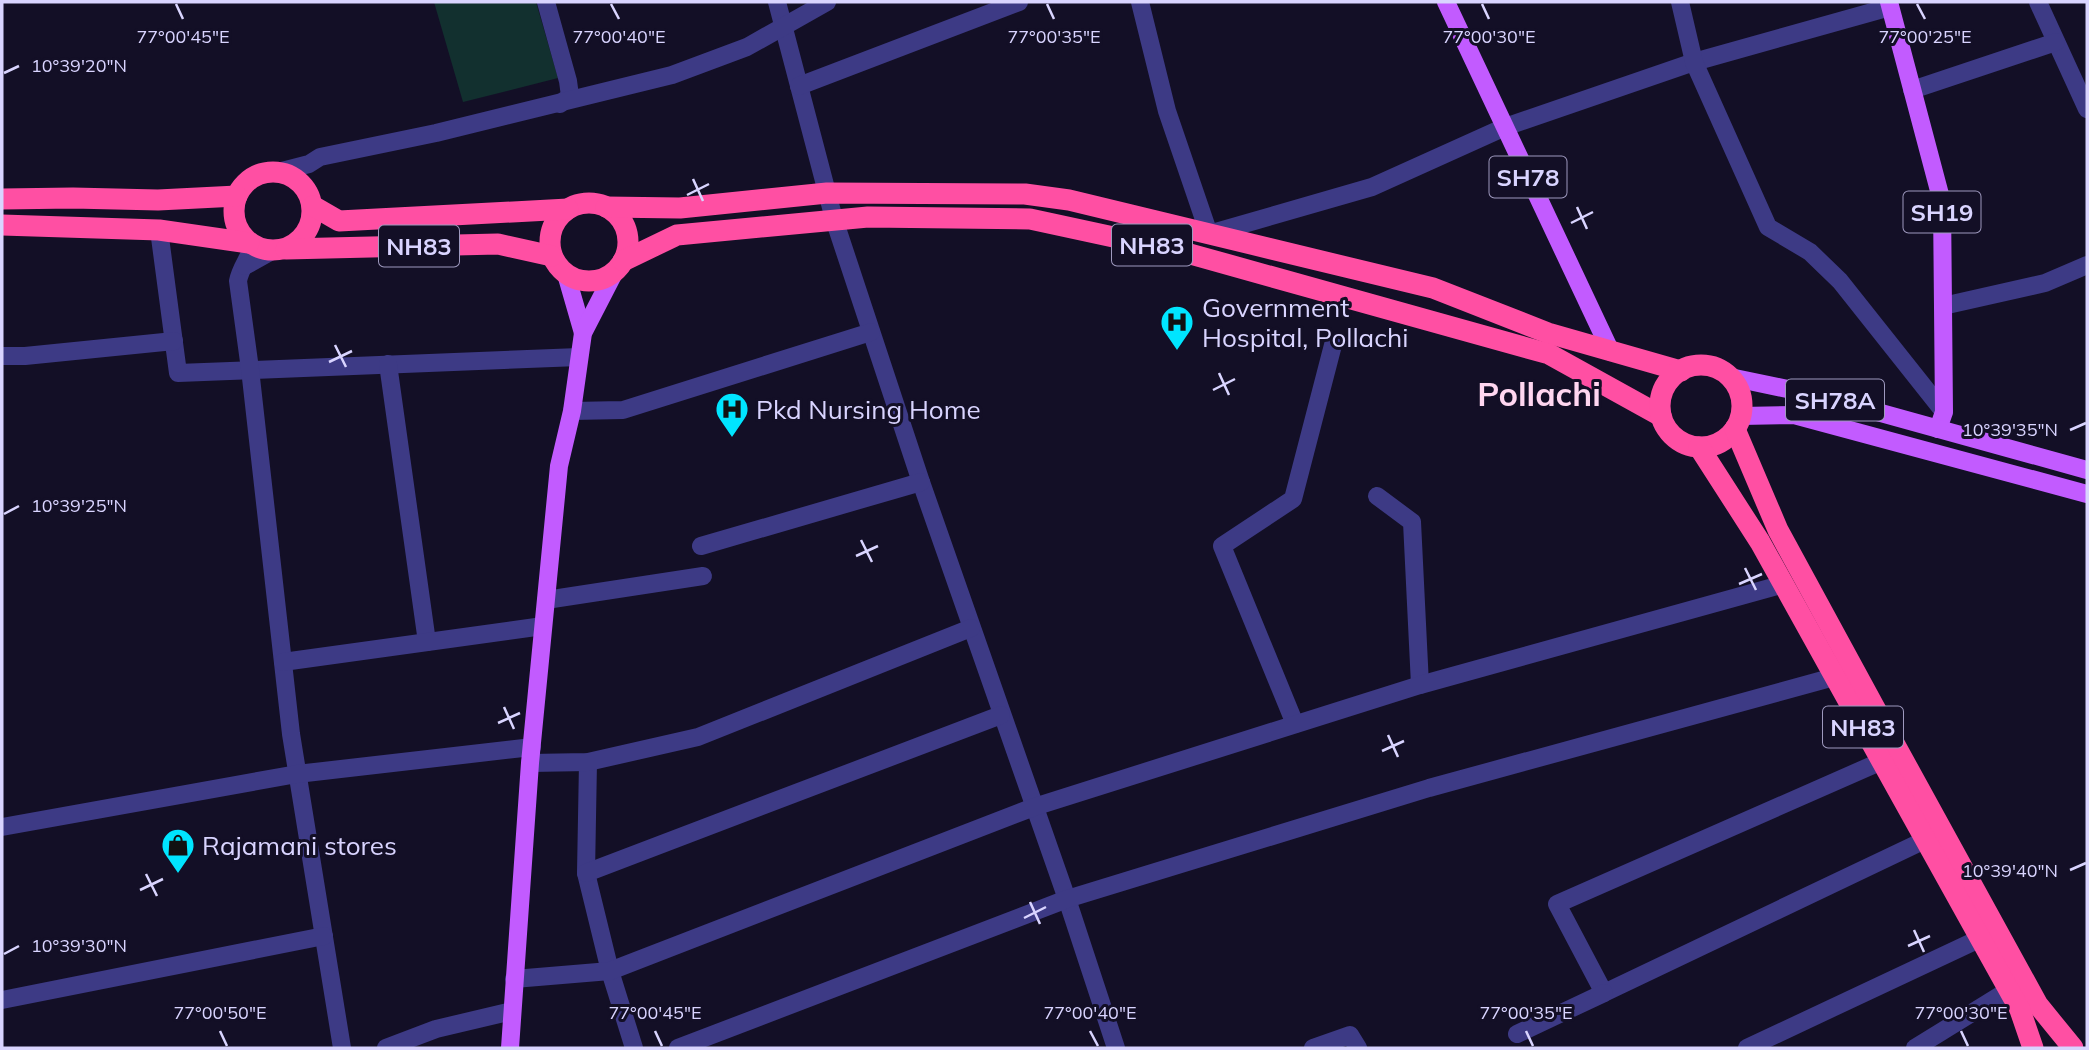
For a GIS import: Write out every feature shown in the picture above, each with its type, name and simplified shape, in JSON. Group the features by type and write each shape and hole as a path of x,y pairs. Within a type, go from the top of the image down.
{"highway":[{"path":"278,172 290,176 305,174 313,206 312,219 307,232 298,242 265,247 240,232 235,221 234,208 244,185 265,173 278,172"},
{"name":"NH83","path":"313,206 339,221 568,209 580,204 680,208 827,193 1025,194 1069,200 1433,288 1548,333 1681,370 1706,365 1719,369 1730,377 1738,389 1742,402 1738,422 1779,530 2038,1005 2073,1048"},
{"path":"2,200 158,200 237,196"},
{"path":"606,207 616,214 628,237 627,250 619,266"},
{"path":"566,274 552,256 550,243 558,218 568,209"},
{"name":"NH83","path":"566,274 580,281 605,278 619,266 677,235 867,217 1030,219 1183,252 1549,354 1661,416 1674,438 1699,447 1784,584 2022,1014 2033,1048"},
{"name":"NH83","path":"2,225 159,230 265,247 498,244 552,256"},
{"path":"1661,416 1663,390 1670,379 1681,370"},
{"path":"1699,447 1719,442 1738,422"}],"main road":[{"name":"SH78","path":"1447,2 1611,352"},
{"name":"SH19","path":"1890,4 1942,202 1941,420"},
{"path":"510,1048 531,755 559,466 572,411 583,333 619,266"},
{"path":"566,274 583,333"},
{"name":"SH78A","path":"1730,377 1941,420 2087,470"},
{"path":"1738,422 1794,415 2087,494"}],"street":[{"path":"546,2 568,81 569,96 560,104"},
{"path":"777,2 834,219 921,482 1067,899 1116,1048"},
{"path":"305,174 320,157 436,133 672,75 747,47 827,2"},
{"path":"799,86 1019,2"},
{"path":"1140,2 1167,111 1209,233 1371,187 1505,127 1694,62 1890,4"},
{"path":"1680,2 1694,62 1768,227 1810,252 1840,281 1941,420"},
{"path":"2038,2 2056,42 2080,75 2087,109"},
{"path":"1912,89 2056,42"},
{"path":"159,230 178,373 579,357"},
{"path":"265,247 239,271 238,281 298,774 342,1048"},
{"path":"1943,306 2045,283 2087,265"},
{"path":"572,411 623,410 871,332"},
{"path":"2,356 174,341"},
{"path":"1295,724 1222,545 1293,499 1333,345"},
{"path":"388,364 427,642"},
{"path":"701,547 921,482"},
{"path":"1377,496 1412,522 1420,685"},
{"path":"546,600 703,576"},
{"path":"514,979 610,971 1034,807 1420,685 1784,584"},
{"path":"283,662 543,626"},
{"path":"2,827 298,774 531,755 588,762 698,737 971,628"},
{"path":"678,1048 1067,899 1429,788 1835,677"},
{"path":"586,873 1001,715"},
{"path":"1604,993 1557,904 1882,761"},
{"path":"588,762 586,873 610,971 634,1048"},
{"path":"1517,1034 1925,840"},
{"path":"2,1000 324,936"},
{"path":"1746,1048 1979,939"},
{"path":"1915,1048 2008,990"},
{"path":"386,1048 436,1029 512,1012"},
{"path":"1313,1048 1350,1035 1358,1048"}],"green space":[{"path":"434,2 536,2 558,78 463,102"}],"place":[{"name":"Government Hospital, Pollachi","path":"1177,352"},
{"name":"Pkd Nursing Home","path":"732,439"},
{"name":"Rajamani stores","path":"178,875"}],"district":[{"name":"Pollachi","path":"1539,393"}]}
